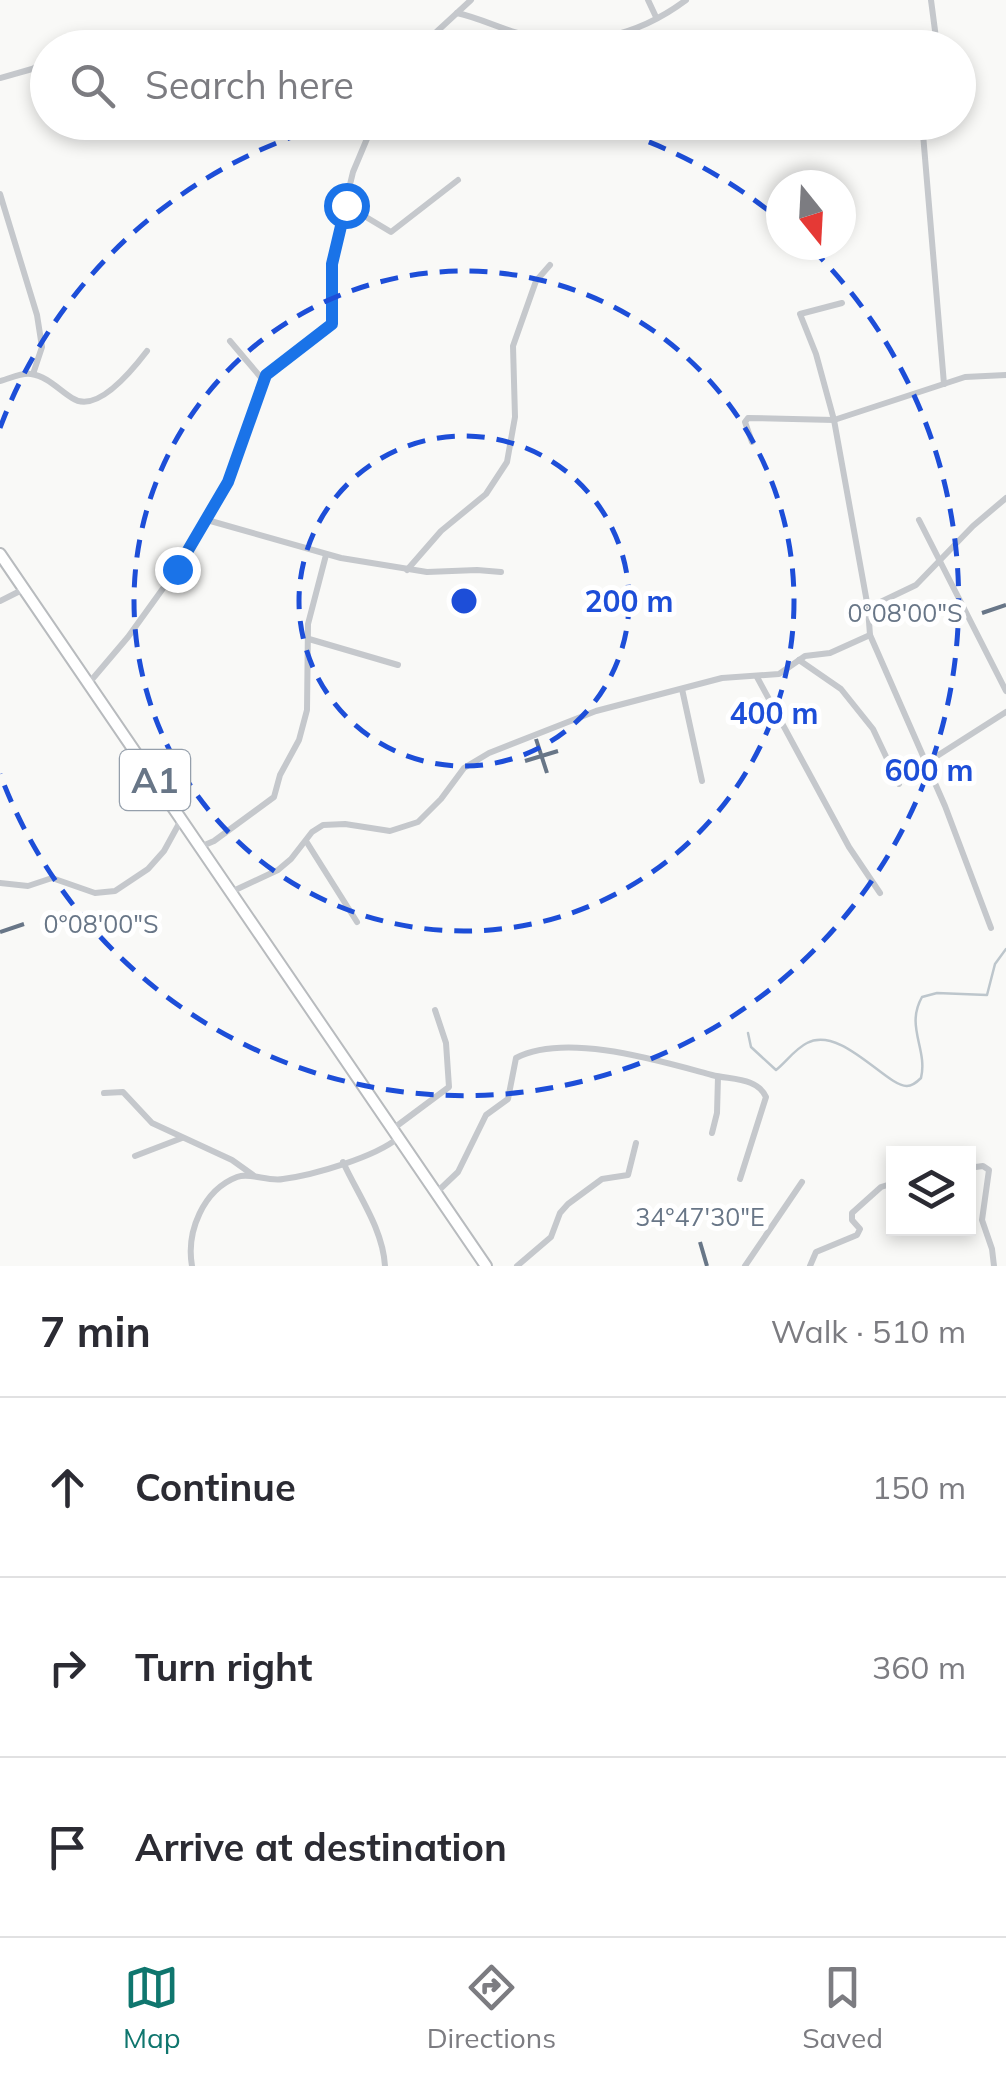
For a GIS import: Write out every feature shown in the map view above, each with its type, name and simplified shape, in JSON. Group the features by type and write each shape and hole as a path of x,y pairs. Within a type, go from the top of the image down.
{"highway":[{"name":"A1","path":"0,554 486,1266"}],"street":[{"path":"438,30 471,0"},
{"path":"648,0 656,18"},
{"path":"630,30 686,0"},
{"path":"931,0 935,30"},
{"path":"457,12 510,30"},
{"path":"0,78 30,70"},
{"path":"89,683 169,581 207,520 228,482 264,380 332,324 332,264 358,156 366,140"},
{"path":"924,140 944,384"},
{"path":"346,205 390,232 458,180"},
{"path":"0,194 37,315 42,347 33,374"},
{"path":"407,570 440,531 486,494 504,467 515,417 513,346 536,281 550,265"},
{"path":"842,303 800,314 816,354 834,420 870,635 992,928"},
{"path":"230,341 264,380"},
{"path":"0,381 33,374 56,384 75,401 85,402 116,386 147,350"},
{"path":"752,442 745,422 748,418 834,420 982,374 1006,375"},
{"path":"868,608 916,585 1006,498"},
{"path":"207,520 326,555 407,570 501,572"},
{"path":"919,520 1006,691"},
{"path":"200,847 265,806 277,792 280,775 305,724 308,624 326,555"},
{"path":"0,601 24,589"},
{"path":"232,892 278,870 316,828 330,824 404,829 427,814 474,759 596,711 722,678 779,674 799,660 844,648 870,635"},
{"path":"309,640 398,664"},
{"path":"799,660 842,689 873,729 899,784"},
{"path":"757,677 849,847 880,893"},
{"path":"682,690 702,780"},
{"path":"926,763 1006,712"},
{"path":"0,883 34,886 52,878 95,893 115,891 148,869 164,851 182,819"},
{"path":"306,841 357,922"},
{"path":"192,1266 190,1233 208,1202 233,1178 245,1174 281,1180 386,1148 397,1132 449,1087 446,1043 435,1010"},
{"path":"437,1192 458,1172 486,1115 508,1099 514,1060 518,1056 567,1048 676,1064 753,1084 766,1095 740,1178"},
{"path":"712,1134 718,1077"},
{"path":"104,1093 123,1092 152,1123 232,1160 258,1179"},
{"path":"135,1156 183,1137"},
{"path":"518,1266 551,1237 568,1204 602,1179 628,1176 636,1143"},
{"path":"342,1162 375,1228 385,1266"},
{"path":"976,1167 989,1170 982,1220 994,1266"},
{"path":"745,1266 802,1182"},
{"path":"810,1266 816,1252 857,1235 860,1230 852,1213 886,1185"}],"waterway":[{"path":"748,1033 751,1047 776,1070 807,1043 820,1040 848,1049 898,1084 911,1085 921,1078 916,1018 922,997 937,993 987,995 995,964 1006,949"}],"route":[{"path":"177,569 228,482 266,375 330,329 334,313 332,264 346,205"}]}
